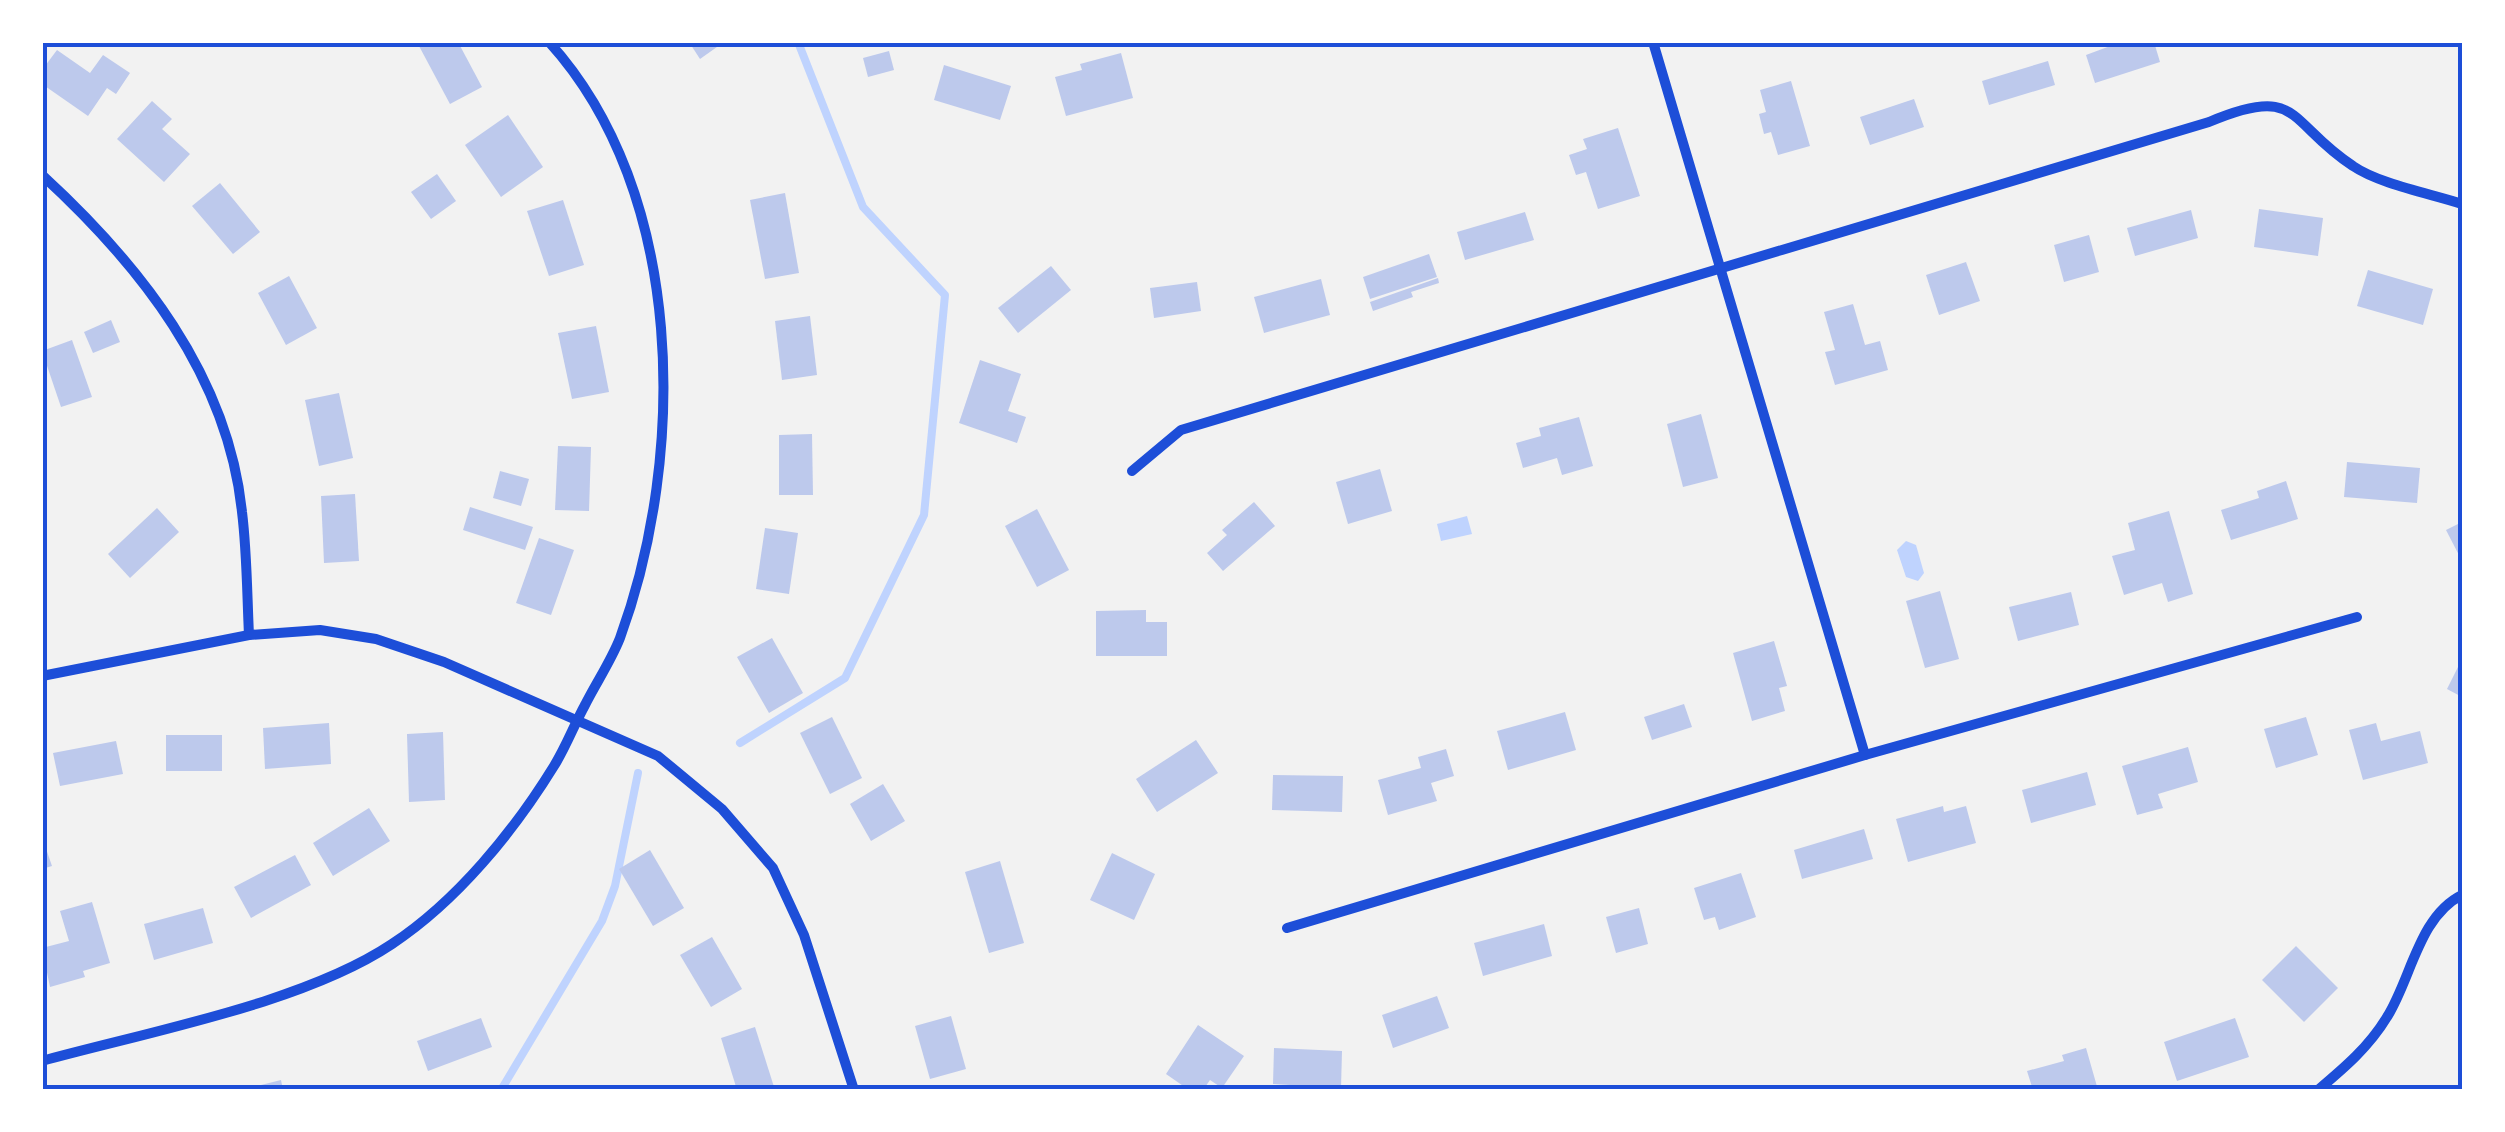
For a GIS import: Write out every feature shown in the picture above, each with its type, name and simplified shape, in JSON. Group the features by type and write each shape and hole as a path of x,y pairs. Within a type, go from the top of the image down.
{"street":[{"path":"42,1061 286,993 349,968 394,943 448,898 522,813 556,763 620,636 640,563 661,454 660,319 649,233 617,141 575,71 549,42"},
{"path":"1653,42 1865,755"},
{"path":"1132,471 1181,430 2270,103 2292,113 2354,168 2462,204"},
{"path":"42,175 93,221 160,301 198,368 230,446 242,510 249,635"},
{"path":"1288,928 1865,755 2357,617"},
{"path":"42,676 249,635 320,630 376,640 444,662 658,756 722,809 774,868 804,935 854,1090"},
{"path":"2318,1090 2356,1058 2388,1016 2417,949 2449,901 2462,895"}],"water":[{"path":"1467,516 1472,534 1441,541 1437,524"},
{"path":"1906,541 1916,545 1924,573 1918,581 1906,577 1897,550"}],"building":[{"path":"427,42 458,42 482,87 450,104 419,46"},
{"path":"689,42 724,42 700,59"},
{"path":"2121,42 2154,42 2160,62 2095,83 2086,55"},
{"path":"57,50 90,73 103,55 130,73 116,94 107,88 88,116 42,84 42,70"},
{"path":"889,51 894,70 868,77 863,58"},
{"path":"1121,53 1133,98 1066,116 1055,77 1082,70 1080,64"},
{"path":"2048,61 2055,85 1989,105 1982,81"},
{"path":"944,65 1011,86 1000,120 934,100"},
{"path":"1791,81 1810,146 1778,155 1771,132 1764,134 1759,114 1766,112 1760,90"},
{"path":"1914,99 1924,127 1870,145 1860,117"},
{"path":"152,101 172,119 162,129 190,154 164,182 117,139"},
{"path":"508,115 543,167 501,197 465,145"},
{"path":"1618,128 1640,196 1598,209 1586,172 1576,175 1569,155 1587,149 1583,139"},
{"path":"437,174 456,201 431,219 411,192"},
{"path":"220,183 260,232 233,254 192,206"},
{"path":"785,193 799,273 765,279 750,200"},
{"path":"563,200 584,265 549,276 527,211"},
{"path":"2259,209 2323,218 2318,256 2254,247"},
{"path":"2191,210 2198,238 2135,256 2127,228"},
{"path":"1525,212 1534,240 1465,260 1457,232"},
{"path":"2089,235 2099,272 2064,282 2054,245"},
{"path":"1429,254 1437,277 1370,299 1363,277"},
{"path":"1966,262 1980,301 1939,315 1926,275"},
{"path":"1051,266 1071,290 1018,333 998,308"},
{"path":"2368,270 2433,289 2423,325 2357,306"},
{"path":"289,276 317,328 286,345 258,293"},
{"path":"1438,278 1439,283 1411,292 1413,297 1373,311 1370,302"},
{"path":"1321,279 1330,315 1264,333 1254,297"},
{"path":"1197,282 1201,311 1154,318 1150,288"},
{"path":"1853,304 1865,345 1880,341 1888,370 1835,385 1825,352 1835,350 1824,312"},
{"path":"810,316 817,375 782,380 775,321"},
{"path":"111,320 120,342 93,353 84,332"},
{"path":"596,326 609,392 572,399 558,333"},
{"path":"72,340 92,397 61,407 42,351"},
{"path":"980,360 1021,374 1008,411 1026,417 1017,443 959,423"},
{"path":"339,393 353,458 319,466 305,400"},
{"path":"1701,414 1718,478 1683,487 1667,424"},
{"path":"1579,417 1593,466 1562,475 1557,458 1523,468 1516,443 1541,436 1539,428"},
{"path":"812,434 813,495 779,495 779,435"},
{"path":"558,446 591,447 589,511 555,510"},
{"path":"2347,462 2420,468 2417,503 2344,497"},
{"path":"1380,469 1392,511 1348,524 1336,482"},
{"path":"500,471 529,479 521,506 493,498"},
{"path":"2286,481 2298,519 2231,540 2221,510 2259,498 2257,491"},
{"path":"355,494 359,561 324,563 321,496"},
{"path":"1254,502 1275,526 1223,571 1207,553 1227,535 1222,530"},
{"path":"470,507 533,527 525,550 463,530"},
{"path":"157,508 179,532 130,578 108,554"},
{"path":"1037,509 1069,570 1037,587 1005,526"},
{"path":"2169,511 2193,594 2168,602 2162,583 2124,595 2112,556 2135,550 2128,523"},
{"path":"2462,522 2462,561 2446,530"},
{"path":"765,528 798,533 789,594 756,589"},
{"path":"539,538 574,550 551,615 516,603"},
{"path":"1940,591 1959,659 1925,668 1906,601"},
{"path":"2071,592 2079,625 2018,641 2009,607"},
{"path":"1146,610 1146,622 1167,622 1167,656 1096,656 1096,611"},
{"path":"772,638 803,693 769,713 737,657"},
{"path":"1774,641 1787,686 1779,688 1785,711 1752,721 1733,653"},
{"path":"2462,659 2462,697 2447,689"},
{"path":"1684,704 1692,727 1652,740 1644,717"},
{"path":"1565,712 1576,750 1508,770 1497,731"},
{"path":"832,717 862,778 830,794 800,733"},
{"path":"2306,717 2318,755 2276,768 2264,729"},
{"path":"329,723 331,764 265,769 263,728"},
{"path":"2376,723 2381,741 2420,731 2428,763 2363,780 2349,730"},
{"path":"443,732 445,800 409,802 407,734"},
{"path":"166,735 222,735 222,771 166,771"},
{"path":"1196,740 1218,773 1157,812 1136,779"},
{"path":"116,741 123,774 60,786 53,753"},
{"path":"2188,747 2198,782 2158,794 2163,808 2137,815 2122,766"},
{"path":"1446,749 1454,776 1431,783 1437,801 1388,815 1378,780 1421,768 1418,757"},
{"path":"2087,772 2096,805 2031,823 2022,790"},
{"path":"1273,775 1343,776 1342,812 1272,810"},
{"path":"883,784 905,821 871,841 850,804"},
{"path":"1943,806 1944,812 1966,806 1976,843 1908,862 1896,819"},
{"path":"369,808 390,841 333,876 313,843"},
{"path":"1864,829 1873,859 1802,879 1794,850"},
{"path":"42,837 52,866 42,869"},
{"path":"650,850 684,908 653,926 619,869"},
{"path":"1112,853 1155,874 1134,920 1090,900"},
{"path":"295,855 311,885 251,918 234,887"},
{"path":"1000,861 1024,943 989,953 965,872"},
{"path":"1741,873 1756,917 1719,930 1715,917 1704,920 1694,888"},
{"path":"92,902 110,963 83,971 85,977 50,987 42,948 69,941 60,911"},
{"path":"203,908 213,943 154,960 144,924"},
{"path":"1639,908 1648,944 1616,953 1606,917"},
{"path":"1544,924 1552,956 1483,976 1474,943"},
{"path":"712,937 742,989 711,1007 680,955"},
{"path":"2296,946 2338,988 2304,1022 2262,980"},
{"path":"1437,996 1449,1028 1393,1048 1382,1015"},
{"path":"951,1016 966,1069 930,1079 915,1026"},
{"path":"481,1018 492,1047 428,1071 417,1041"},
{"path":"2235,1018 2249,1057 2177,1081 2164,1042"},
{"path":"1198,1025 1244,1056 1222,1088 1210,1080 1203,1090 1189,1090 1166,1074"},
{"path":"755,1027 775,1090 737,1090 721,1038"},
{"path":"1274,1048 1342,1051 1341,1088 1273,1084"},
{"path":"2086,1048 2098,1090 2033,1090 2027,1071 2064,1061 2062,1055"},
{"path":"281,1080 283,1090 249,1090 249,1088"}],"waterway":[{"path":"740,743 845,678 924,515 945,295 863,207 798,42"},
{"path":"501,1090 602,921 615,886 638,773"}]}
